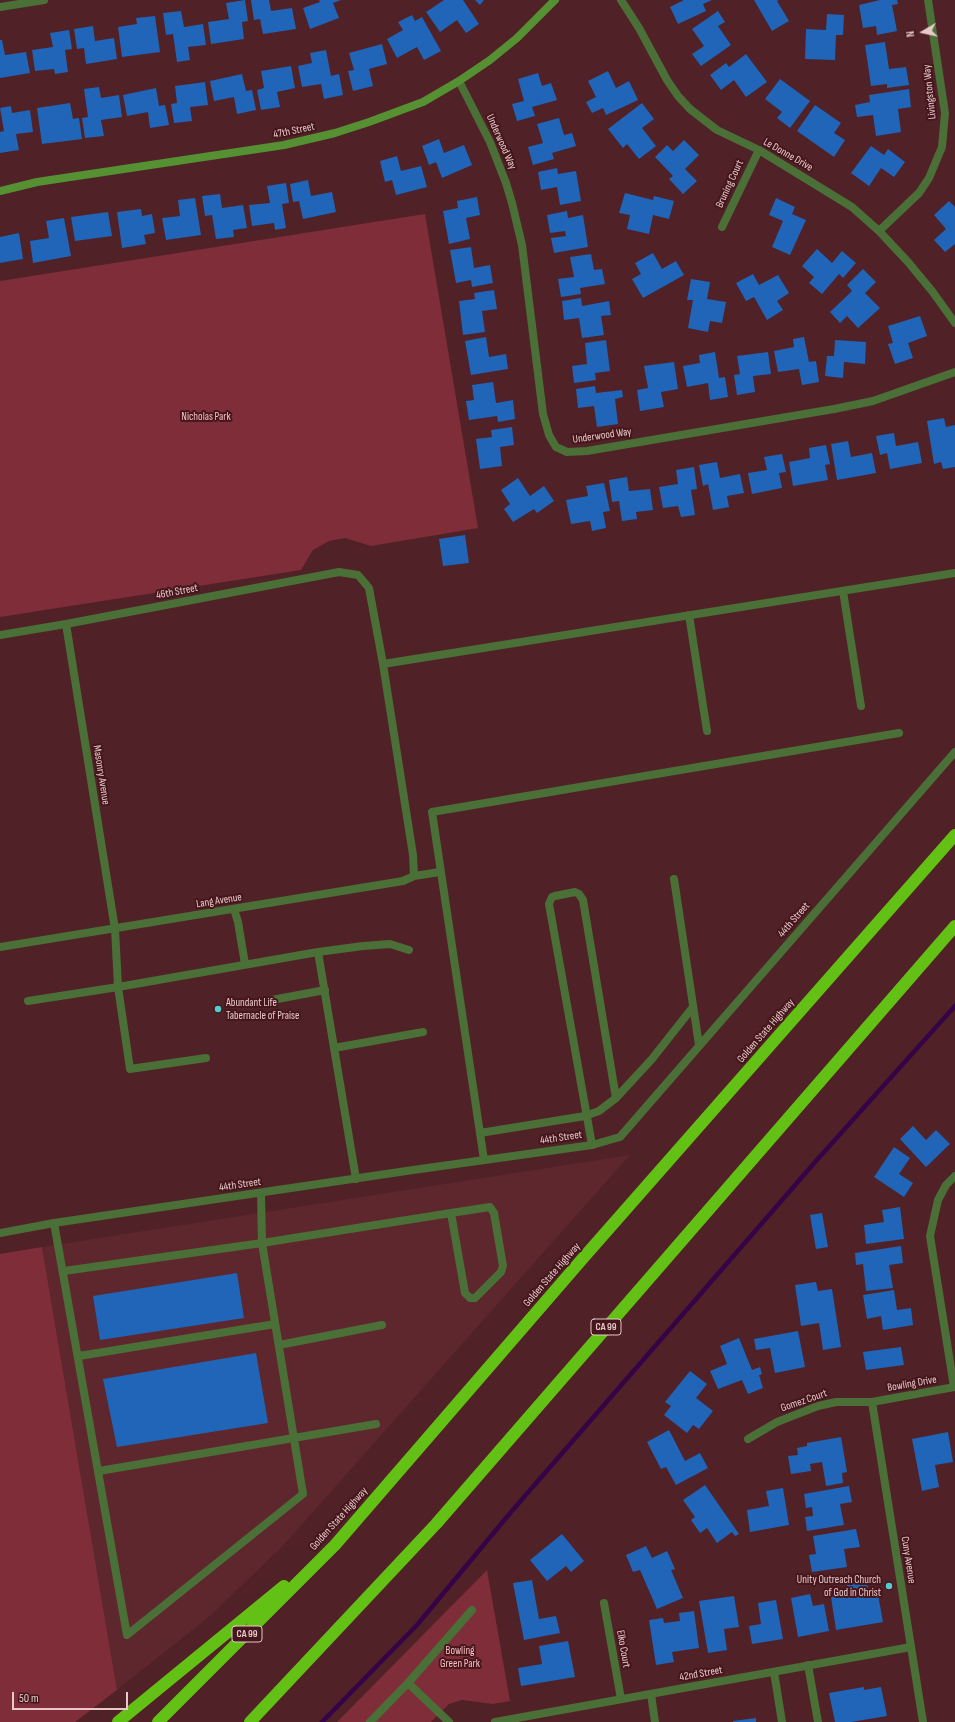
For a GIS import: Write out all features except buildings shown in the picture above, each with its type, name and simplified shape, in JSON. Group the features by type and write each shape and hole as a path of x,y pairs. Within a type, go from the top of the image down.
{"highway":[{"name":"Golden State Highway","path":"158,1722 335,1545 584,1257 955,835"},
{"name":"CA 99","path":"250,1722 436,1524 955,926"},
{"path":"118,1722 335,1545"}],"street":[{"path":"0,7 44,0"},
{"name":"47th Street","path":"0,191 37,182 284,145 335,133 423,102 459,81 490,60 517,38 555,0"},
{"name":"Le Donne Drive","path":"621,0 639,28 667,80 678,96 690,109 717,130 759,150 852,207 879,231 908,262 928,285 955,323"},
{"name":"Livingston Way","path":"879,231 919,193 929,178 942,147 945,124 944,97 928,0"},
{"name":"Underwood Way","path":"459,81 490,142 506,182 512,203 522,245 543,414 549,435 556,447 567,452 587,451 834,409 873,401 955,372"},
{"name":"Bruning Court","path":"722,227 759,150"},
{"name":"46th Street","path":"0,635 66,624 339,572 358,575 369,588 383,664"},
{"path":"414,876 413,855 383,664 955,573"},
{"path":"844,591 861,706"},
{"path":"689,615 707,731"},
{"name":"Masonry Avenue","path":"66,624 115,929 118,987 130,1069 206,1058"},
{"path":"484,1160 432,812 899,733"},
{"name":"44th Street","path":"0,1233 54,1223 592,1145 620,1137 955,752"},
{"name":"Lang Avenue","path":"0,947 403,881 414,876 440,872"},
{"path":"674,880 699,1045"},
{"path":"592,1145 585,1116 549,904 552,897 555,896 575,892 579,894 583,900 616,1098"},
{"path":"234,909 238,922 245,964"},
{"path":"28,1001 318,952 390,944 409,950"},
{"path":"318,952 356,1179"},
{"path":"272,1000 325,990"},
{"path":"480,1133 585,1116 599,1111 616,1098 652,1059 693,1007"},
{"path":"334,1048 423,1032"},
{"path":"955,1176 946,1185 938,1200 930,1236 955,1387"},
{"path":"54,1223 64,1271 127,1635 303,1494 262,1243 261,1193"},
{"path":"64,1271 262,1243 486,1207 490,1207 494,1212 502,1269 475,1298 470,1298 464,1293 451,1213"},
{"path":"79,1356 275,1324"},
{"path":"279,1345 382,1325"},
{"name":"Bowling Drive","path":"872,1402 955,1387"},
{"name":"Gomez Court","path":"748,1439 777,1422 818,1406 836,1402 872,1402"},
{"name":"Cuny Avenue","path":"872,1402 923,1722"},
{"path":"99,1471 376,1424"},
{"name":"Elko Court","path":"604,1603 621,1699"},
{"path":"370,1722 408,1683 472,1610"},
{"name":"42nd Street","path":"495,1722 911,1647"},
{"path":"808,1665 818,1722"},
{"path":"774,1672 782,1722"},
{"path":"408,1683 449,1722"},
{"path":"651,1694 655,1722"}],"shaded area":[{"path":"630,1155 281,1548 210,1616 117,1690 42,1247"}],"green space":[{"name":"Nicholas Park","path":"425,214 478,528 371,546 345,538 329,541 313,550 301,570 0,617 0,281"},
{"path":"42,1247 117,1690 75,1722 0,1722 0,1254"},
{"name":"Bowling Green Park","path":"487,1570 510,1701 493,1704 462,1700 449,1704 431,1722 337,1722"}],"waterway":[{"path":"322,1722 417,1625 511,1512 816,1161 955,1006"}],"place":[{"name":"Abundant Life Tabernacle of Praise","path":"218,1009"},
{"name":"Unity Outreach Church of God in Christ","path":"889,1586"}]}
